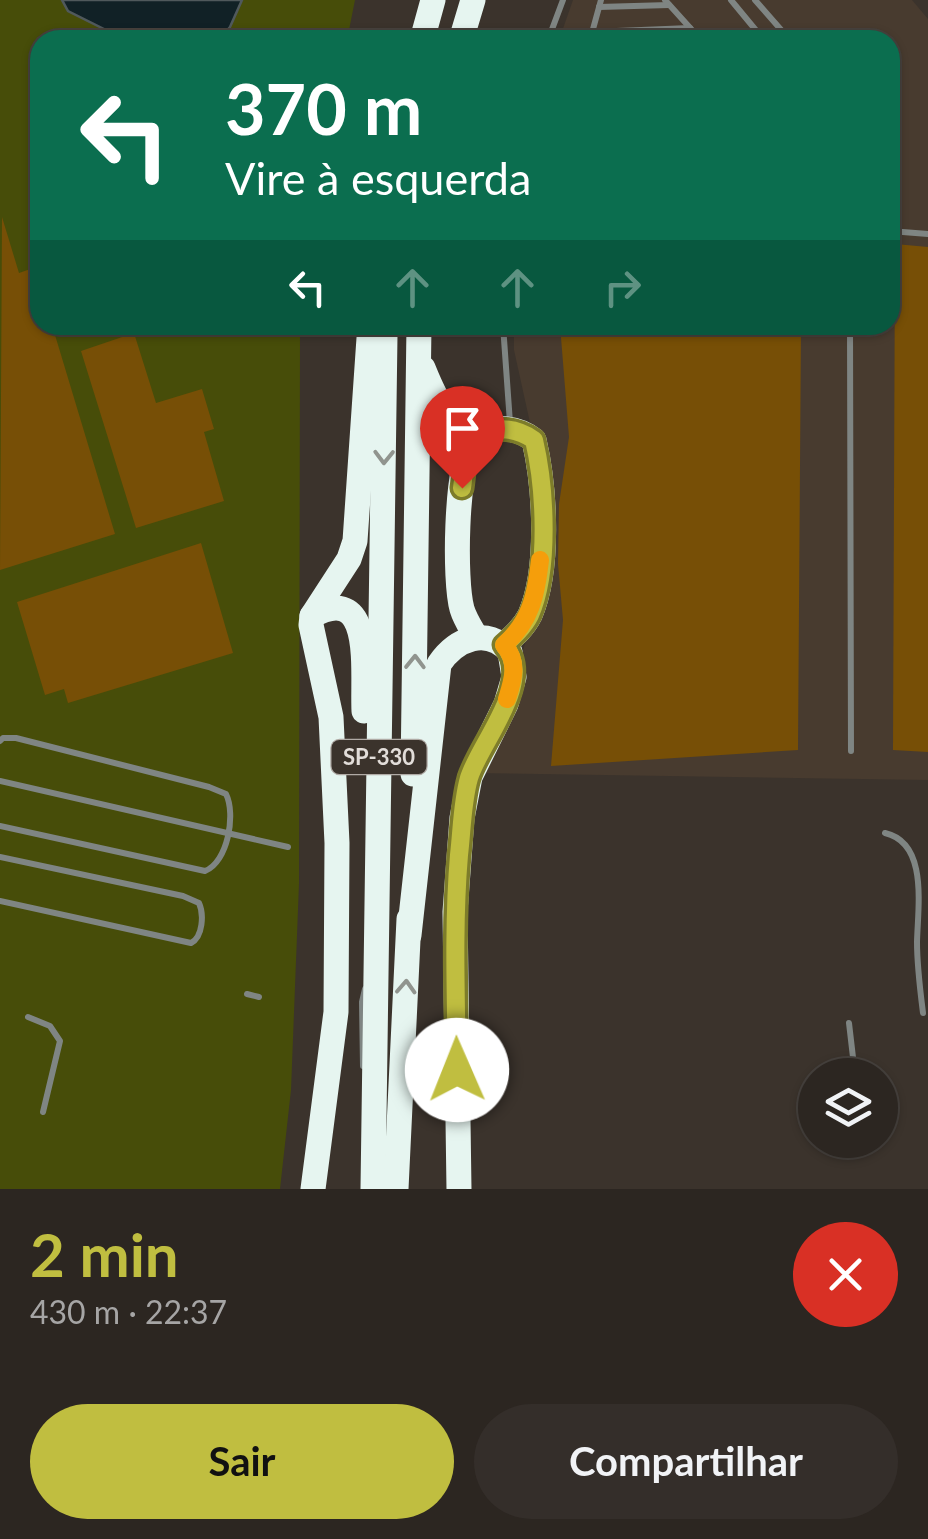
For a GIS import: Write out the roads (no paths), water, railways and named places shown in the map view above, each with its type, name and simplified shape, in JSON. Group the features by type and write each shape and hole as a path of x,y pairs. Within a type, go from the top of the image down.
{"highway":[{"path":"425,30 433,0"},
{"path":"464,30 473,0"},
{"path":"313,1189 336,1012 337,860 332,716 311,633 312,616 349,559 354,541 370,335"},
{"name":"SP-330","path":"373,1189 385,335"},
{"name":"SP-330","path":"396,1189 409,935 418,335"},
{"path":"417,356 442,411 460,427 483,434"},
{"path":"476,637 462,610 460,594 458,516 466,460 472,443 483,434 511,428 534,440 541,490 541,554 530,614 504,645"},
{"path":"312,616 339,606 357,620 369,765 378,820"},
{"path":"409,935 439,664 448,650 476,637 504,645 510,652 514,678 506,704 470,777 462,818 455,912 459,1189"}],"lane":[{"path":"552,30 564,0"},
{"path":"731,0 755,30"},
{"path":"756,0 782,30"},
{"path":"593,30 600,3 668,2 690,28"},
{"path":"665,30 690,28"},
{"path":"900,232 928,234"},
{"path":"504,335 511,428"},
{"path":"850,335 851,751"},
{"path":"0,741 16,738 209,787 226,794 232,815 222,853 213,868 205,871 0,826"},
{"path":"0,781 288,848"},
{"path":"885,833 907,842 917,856 917,970 923,1013"},
{"path":"0,857 154,889 199,902 203,915 198,937 191,943 0,902"},
{"path":"247,994 259,998"},
{"path":"28,1016 50,1026 60,1041 43,1112"},
{"path":"849,1023 853,1058"}]}
